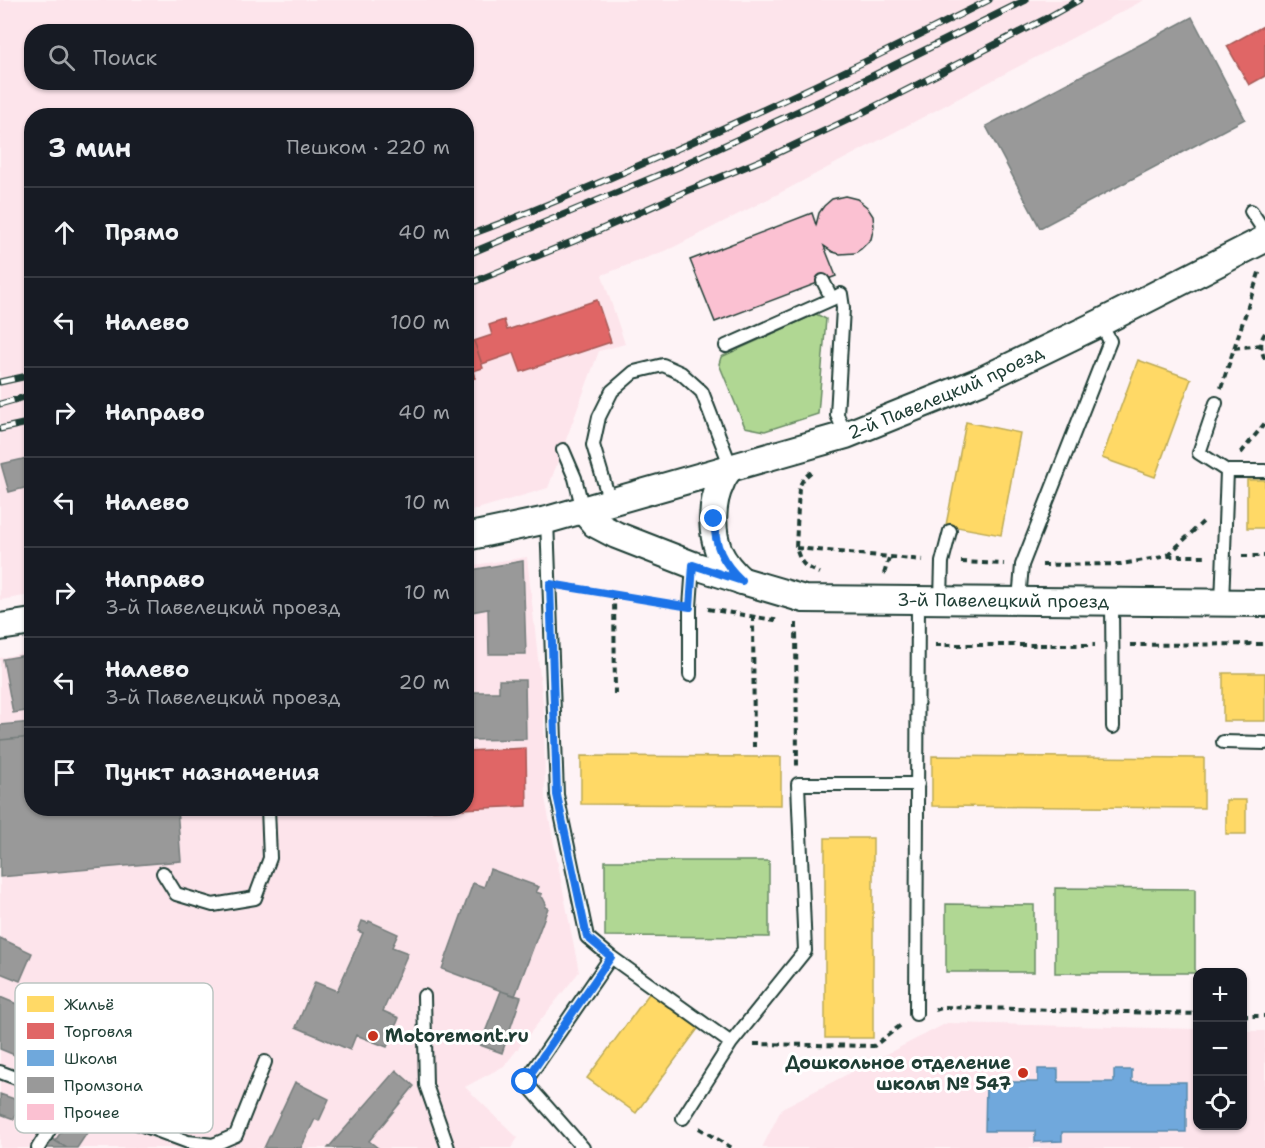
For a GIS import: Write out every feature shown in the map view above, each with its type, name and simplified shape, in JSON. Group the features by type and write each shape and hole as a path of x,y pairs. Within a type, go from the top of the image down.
{"street":[{"name":"2-й Павелецкий проезд","path":"474,535 547,520 846,435 980,381 1100,323 1264,251"},
{"path":"731,467 721,482 715,498 715,537 720,554 742,581"},
{"name":"3-й Павелецкий проезд","path":"584,510 595,524 616,536 693,565 804,599 1265,603"},
{"path":"0,627 24,623"}],"lane":[{"path":"1251,211 1265,232"},
{"path":"823,280 832,299"},
{"path":"726,346 841,294 843,308 837,415 846,435"},
{"path":"1020,600 1022,565 1110,341 1100,323"},
{"path":"610,502 593,445 598,417 612,391 634,372 663,365 681,373 702,392 731,467"},
{"path":"1216,403 1199,453 1227,471 1265,471"},
{"path":"562,450 584,510"},
{"path":"1222,603 1227,471"},
{"path":"547,520 557,795 587,937 611,957 731,1043"},
{"path":"916,1014 918,784 929,600 950,531"},
{"path":"690,675 690,607 693,565"},
{"path":"1112,602 1113,727"},
{"path":"1223,742 1265,743"},
{"path":"683,1118 731,1043 805,951 798,784 918,784"},
{"path":"164,873 176,894 213,905 255,898 270,858 267,816"},
{"path":"583,1148 525,1082 611,957"},
{"path":"424,996 426,1085 448,1148"},
{"path":"164,1133 188,1142 213,1145 236,1135 265,1062"},
{"path":"0,1072 15,1078"},
{"path":"38,1148 47,1133"}],"path":[{"path":"1216,403 1264,251"},
{"path":"1265,333 1261,345 1265,360"},
{"path":"1234,348 1261,345"},
{"path":"1227,471 1265,423"},
{"path":"814,470 804,478 799,487 796,549 805,567 822,574"},
{"path":"1168,556 1227,499"},
{"path":"1225,556 1265,556"},
{"path":"884,576 889,558"},
{"path":"550,584 785,621"},
{"path":"614,594 615,694"},
{"path":"753,616 754,747"},
{"path":"798,784 796,623 807,623"},
{"path":"731,1043 874,1046 916,1014 945,1007 1193,1014"},
{"path":"1247,1016 1265,1016"},
{"path":"683,1118 732,1148"}],"shaded area":[{"path":"0,0 1144,0 672,248 602,275 625,344 599,351 548,488 474,510 474,108 24,108 24,596 0,600"},
{"path":"527,557 544,713 545,798 579,972 504,1066 465,1087 518,1138 511,1148 0,1148 0,658 24,653 24,816 474,816 474,565"},
{"name":"Дошкольное отделение школы № 547","path":"947,1023 1193,1029 1193,1130 1247,1130 1247,1031 1265,1031 1265,1148 762,1148 782,1108"}],"green space":[{"path":"816,314 826,319 818,414 765,431 745,427 719,364 721,357"},
{"path":"605,861 769,861 769,937 605,936"},
{"path":"1055,888 1195,889 1195,968 1193,968 1193,973 1055,973"},
{"path":"946,904 1034,905 1034,972 946,972"}],"building: Жильё":[{"path":"1138,360 1191,379 1155,477 1102,458"},
{"path":"966,422 1020,433 1001,535 946,525"},
{"path":"1247,480 1265,480 1265,528 1247,528"},
{"path":"1223,673 1265,673 1265,721 1223,721"},
{"path":"581,756 781,757 781,805 581,804"},
{"path":"932,756 1204,758 1204,808 932,806"},
{"path":"1226,800 1246,800 1246,834 1226,834"},
{"path":"825,838 873,838 873,1038 825,1038"},
{"path":"651,991 700,1026 636,1113 587,1078"}],"building: Торговля":[{"path":"1265,25 1265,76 1249,85 1227,46"},
{"path":"597,300 611,342 521,372 514,353 482,364 474,341 492,335 489,325 504,320 507,330"},
{"path":"474,341 483,368 474,371"},
{"path":"526,748 527,806 474,808 474,751"}],"building: Школы":[{"path":"1038,1069 1058,1069 1058,1082 1114,1082 1114,1070 1132,1070 1132,1082 1186,1082 1186,1132 1062,1132 1062,1141 1035,1142 1035,1131 985,1131 986,1082 1038,1082"}],"building: Промзона":[{"path":"1192,17 1245,119 1040,228 986,126"},
{"path":"24,459 24,488 9,492 1,464"},
{"path":"523,561 526,654 489,654 488,609 474,612 474,570"},
{"path":"24,655 24,711 13,713 3,659"},
{"path":"499,680 525,680 526,739 474,740 474,692 499,692"},
{"path":"24,723 24,738 0,740 0,725"},
{"path":"24,738 24,816 178,816 181,861 0,877 0,740"},
{"path":"490,869 539,887 536,892 542,894 545,907 548,908 515,996 442,969 473,883 484,887"},
{"path":"362,921 368,923 369,921 398,934 392,947 408,953 383,1011 399,1018 387,1047 356,1035 350,1050 296,1027 315,982 337,991 363,933 358,931"},
{"path":"0,938 32,953 20,981 0,973"},
{"path":"501,991 521,997 502,1053 480,1045"},
{"path":"0,997 15,1003 15,1055 0,1049"},
{"path":"396,1070 414,1086 369,1141 378,1148 328,1148"},
{"path":"295,1082 329,1099 319,1121 315,1119 301,1148 264,1148"},
{"path":"0,1094 15,1099 14,1119 0,1114"},
{"path":"60,1133 87,1133 77,1148 67,1148 55,1141"},
{"path":"53,1139 55,1141 67,1148 47,1148"}],"building: Прочее":[{"path":"845,196 857,199 867,207 873,216 874,226 871,239 855,253 840,254 824,246 836,276 715,322 690,260 812,213 816,225 819,213 824,206 832,199"}],"railway":[{"path":"474,233 557,201 706,136 849,70 989,0"},
{"path":"474,252 678,167 848,88 1026,0"},
{"path":"474,282 769,157 856,116 1079,0"},
{"path":"0,382 24,377"},
{"path":"0,404 24,397"},
{"path":"0,429 24,424"}],"place":[{"name":"Motoremont.ru","path":"373,1036"},
{"name":"Дошкольное отделение школы № 547","path":"1023,1073"}],"route":[{"path":"525,1082 611,957 587,937 557,795 550,584 690,607 693,565 742,581 720,554 715,537 714,519"}]}
